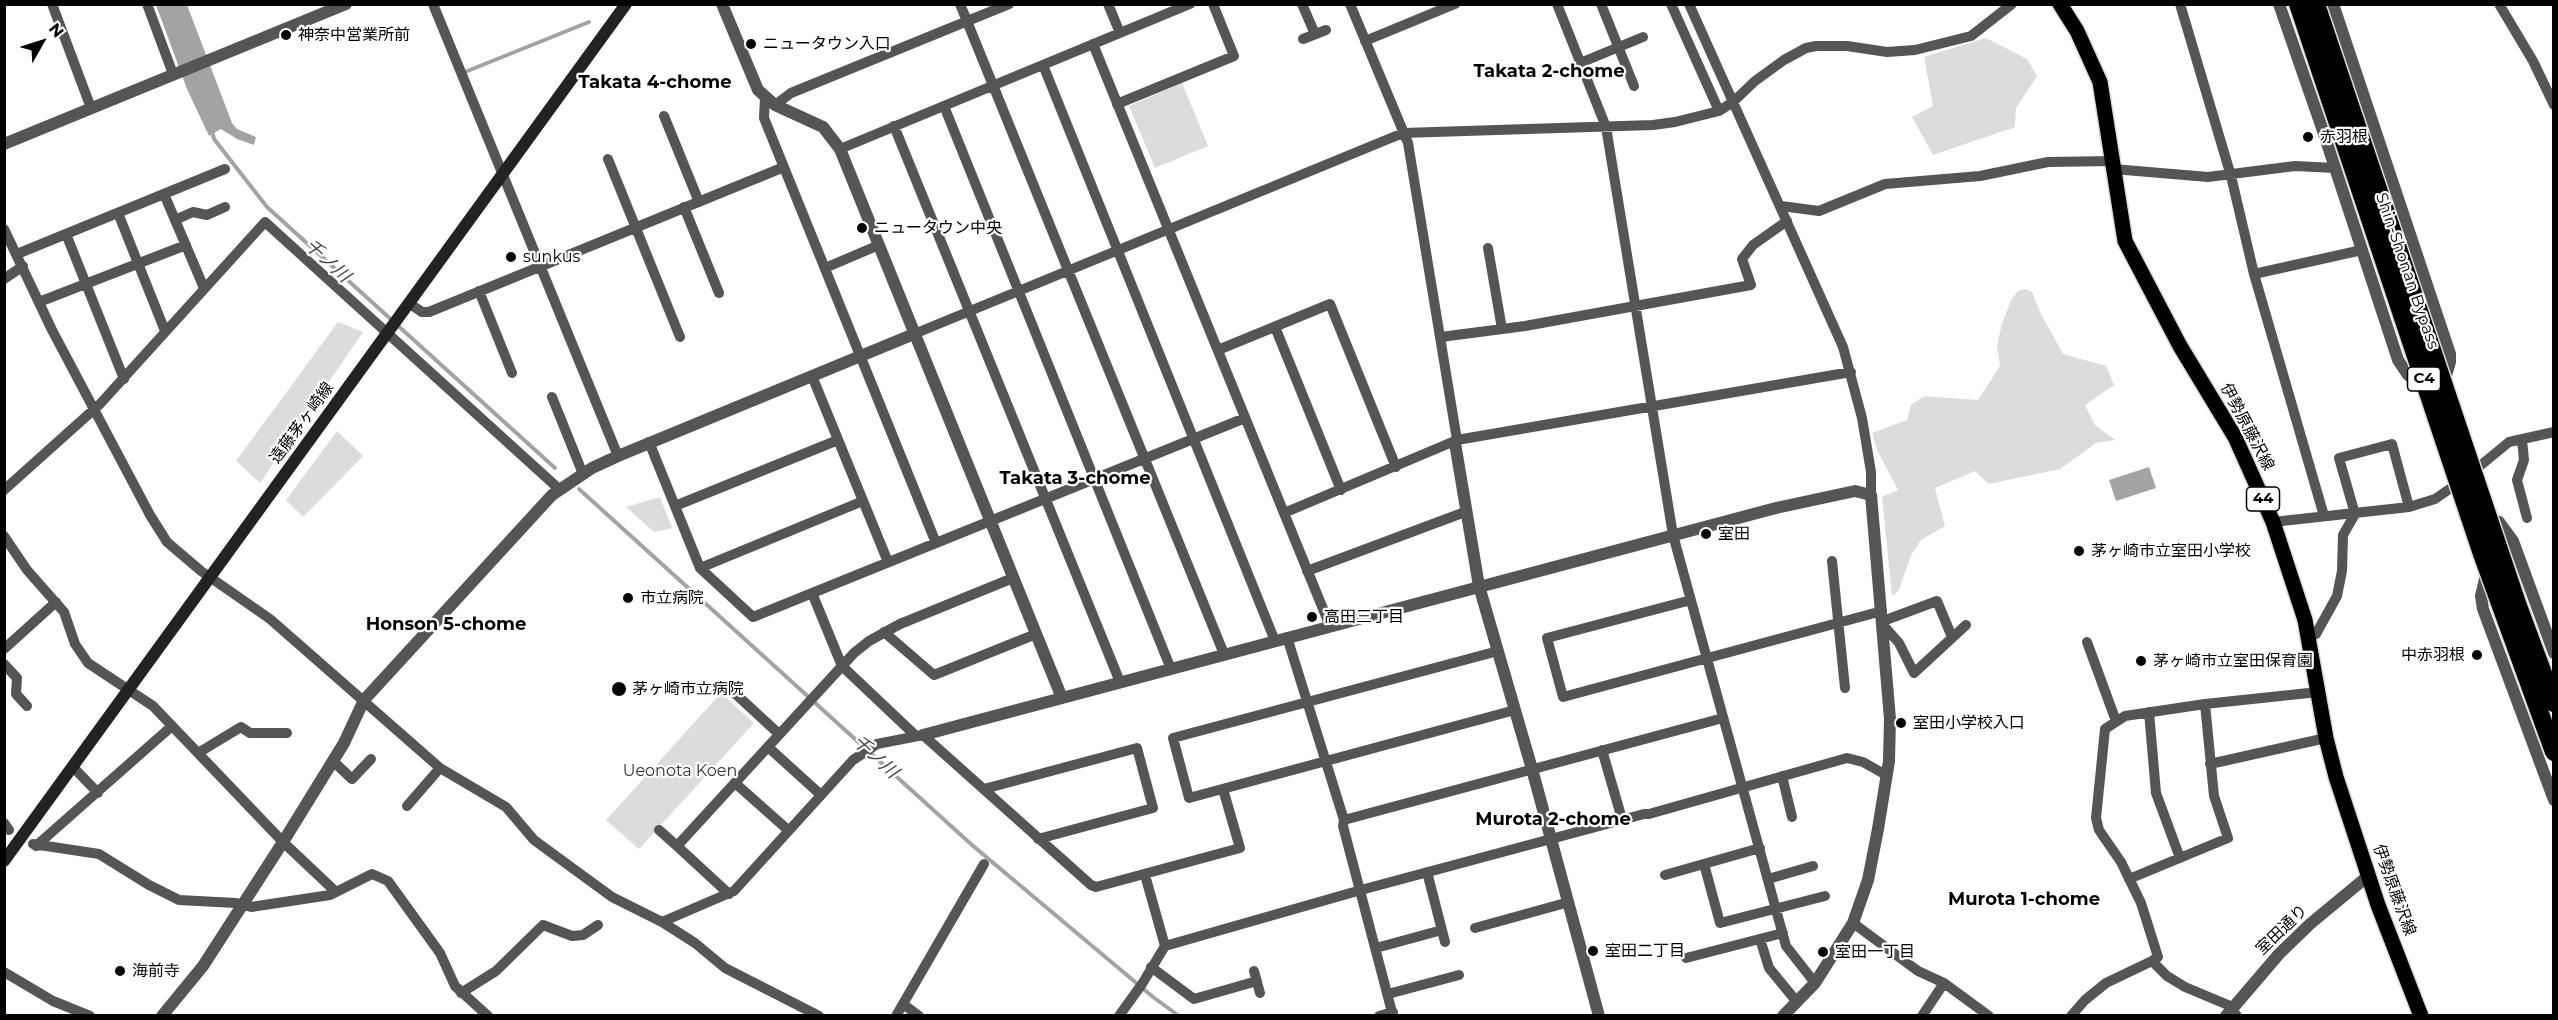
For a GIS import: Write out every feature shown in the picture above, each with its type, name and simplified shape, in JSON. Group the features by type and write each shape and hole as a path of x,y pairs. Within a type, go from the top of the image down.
{"highway":[{"name":"Shin-Shonan Bypass","path":"2298,4 2482,554 2553,752"},
{"name":"Shin-Shonan Bypass","path":"2316,4 2518,606 2553,703"}],"main road":[{"name":"遠藤茅ヶ崎線","path":"4,861 626,4"},
{"name":"伊勢原藤沢線","path":"2060,4 2078,31 2100,82 2125,241 2180,346 2235,437 2273,522 2309,637 2326,738 2368,876 2421,1016"}],"street":[{"path":"52,4 91,108"},
{"path":"147,4 175,74"},
{"path":"4,144 346,4"},
{"path":"433,4 618,456"},
{"path":"722,4 751,77 770,101 823,127 840,149 1062,698"},
{"path":"960,4 1224,654"},
{"path":"936,543 764,118 770,101 1009,4"},
{"path":"1108,4 1120,33"},
{"path":"840,149 1190,4"},
{"path":"1118,104 1234,56 1213,4"},
{"path":"1302,4 1315,34"},
{"path":"1350,4 1409,151 1441,337 1465,512 1479,586 1552,839 1599,1016"},
{"path":"1365,41 1455,4"},
{"path":"1557,4 1606,127 1673,535 1786,946 1815,983"},
{"path":"1601,4 1634,86"},
{"path":"1671,4 1719,111"},
{"path":"1689,4 1835,328 1851,372 1871,472 1890,719 1887,775 1868,880 1853,923 1815,983 1783,1016"},
{"path":"162,1016 203,966 283,842 333,761 364,700 559,489 583,474 649,442 1403,133 1606,127 1675,122 1719,111 1784,60 1806,48 1847,46 1887,52 1915,50 1971,36 2012,4"},
{"path":"2180,4 2231,176 2254,274 2324,516"},
{"path":"2279,4 2398,360 2408,375 2438,393 2488,560 2481,596 2483,609 2553,800"},
{"path":"2333,4 2450,354 2446,378 2438,393"},
{"path":"2499,4 2533,61 2553,105"},
{"path":"1303,39 1326,30"},
{"path":"1580,63 1643,37"},
{"path":"1093,44 1330,626"},
{"path":"1043,65 1194,439 1308,702 1344,820 1342,826 1393,1014 1378,1016"},
{"path":"944,106 1171,669"},
{"path":"664,116 699,201"},
{"path":"894,126 1120,682"},
{"path":"608,159 680,337"},
{"path":"1780,206 1819,211 1886,184 1980,176 2048,162 2112,165 2208,177 2231,176 2295,166 2336,172 2386,161"},
{"path":"407,308 429,312 784,167"},
{"path":"17,254 225,169"},
{"path":"164,194 204,288"},
{"path":"175,220 193,212 207,215 225,207"},
{"path":"684,207 719,293"},
{"path":"118,213 165,331"},
{"path":"1441,337 1502,329 1751,285 1742,259 1753,245 1787,221"},
{"path":"4,490 123,379 265,222 390,332 559,489"},
{"path":"4,229 93,409 167,542 270,619 440,768 506,807 534,840 612,897 662,922 695,943 726,968 819,1016"},
{"path":"66,234 123,379"},
{"path":"825,268 879,245"},
{"path":"39,302 186,246"},
{"path":"1488,248 1502,329"},
{"path":"2254,274 2362,250"},
{"path":"4,279 23,266"},
{"path":"479,291 512,373"},
{"path":"1218,350 1330,304 1396,467"},
{"path":"1275,327 1341,490"},
{"path":"1284,513 1456,441 1851,372"},
{"path":"812,376 888,562"},
{"path":"552,396 583,474"},
{"path":"649,442 700,568 753,617 1245,418"},
{"path":"2273,522 2409,507 2435,499 2464,479 2509,442 2553,432"},
{"path":"2522,439 2524,460 2517,480 2527,518"},
{"path":"675,506 838,440"},
{"path":"2309,637 2316,634 2337,596 2342,571 2343,535 2355,514 2339,458 2392,444 2409,507"},
{"path":"662,922 729,894 861,753 871,747 920,736 1808,500 1855,491 1871,495"},
{"path":"2470,498 2474,509 2482,516 2499,522 2512,542 2553,652"},
{"path":"700,568 863,501"},
{"path":"1307,571 1465,512"},
{"path":"4,536 27,570 64,612 81,655 88,663 153,706 283,842 336,892"},
{"path":"1832,561 1845,688"},
{"path":"677,846 818,691 862,647 884,632 1013,578"},
{"path":"812,593 842,666 1038,839 1096,887 1239,848 1223,789"},
{"path":"1691,600 1547,638 1563,697 1838,623 1883,619 1937,601 1952,637"},
{"path":"4,649 56,602"},
{"path":"1883,619 1899,643 1914,673 1966,625"},
{"path":"884,632 934,675 1036,634"},
{"path":"2087,642 2116,721"},
{"path":"1498,651 1173,738 1189,798 1515,710"},
{"path":"4,664 17,678 16,694 27,706"},
{"path":"727,686 779,734"},
{"path":"2071,1016 2085,1000 2106,983 2158,957 2141,903 2130,879 2099,830 2096,818 2105,729 2125,716 2205,704 2318,692"},
{"path":"2130,879 2228,838 2214,796 2205,704"},
{"path":"2149,712 2156,793 2180,858"},
{"path":"1344,820 1723,718"},
{"path":"172,726 98,793 34,845 99,854 149,885 179,900 241,904 251,907 330,895 372,874 388,881 440,953 455,986 488,1016"},
{"path":"198,753 241,727 250,733 287,733"},
{"path":"2210,764 2326,738"},
{"path":"768,747 821,795"},
{"path":"984,789 1137,748 1153,808 1038,839"},
{"path":"1602,750 1622,819"},
{"path":"1119,1016 1165,946 1361,890 1622,819 1649,814 1847,758 1863,762 1887,775"},
{"path":"333,761 352,779 371,759"},
{"path":"72,766 98,793"},
{"path":"407,806 440,768"},
{"path":"1782,776 1792,817"},
{"path":"735,783 788,831"},
{"path":"659,830 729,894"},
{"path":"1665,875 1760,848"},
{"path":"896,1016 984,864"},
{"path":"1704,864 1720,923 1825,896"},
{"path":"1768,879 1813,866"},
{"path":"1427,872 1445,942"},
{"path":"1145,875 1165,946"},
{"name":"室田通り","path":"2231,1014 2278,954 2368,876"},
{"path":"1475,928 1569,902"},
{"path":"1853,923 1918,970 1944,983 1989,1016"},
{"path":"461,993 496,971 543,925 572,936 584,935 598,925"},
{"path":"1376,948 1442,930"},
{"path":"1686,958 1783,933"},
{"path":"1760,939 1769,968 1797,1002"},
{"path":"2152,961 2167,976 2185,987 2228,1005 2231,1014"},
{"path":"1151,967 1194,999 1256,976 1260,993"},
{"path":"4,972 53,1001 90,1016"},
{"path":"1388,994 1459,975"},
{"path":"1922,1016 1944,983"},
{"path":"903,1004 919,1016"}],"green space":[{"path":"1986,38 2027,59 2037,76 2016,108 2015,127 1933,155 1912,117 1933,106 1924,57"},
{"path":"1182,83 1208,146 1155,168 1129,106"},
{"path":"2026,289 2032,292 2063,354 2106,366 2114,385 2085,405 2095,425 2115,440 2096,443 2060,469 1989,484 1975,471 1935,488 1945,526 1921,540 1911,555 1899,590 1892,596 1882,497 1898,490 1878,452 1872,433 1907,420 1911,405 1924,396 1978,400 2000,366 1997,345 2011,300 2018,291"},
{"path":"338,322 363,332 260,483 236,461"},
{"path":"337,431 363,456 303,517 286,500"},
{"path":"660,497 672,528 654,532 626,507"},
{"name":"Ueonota Koen","path":"721,693 754,723 639,849 606,820"}],"shaded area":[{"path":"156,5 187,5 232,123 237,129 256,137 254,145 237,139 221,129 209,136 187,89"},
{"path":"2149,467 2156,488 2116,501 2109,480"}],"waterway":[{"path":"465,72 589,22"},
{"name":"千ノ川","path":"212,131 214,139 267,207 555,468"},
{"name":"千ノ川","path":"579,489 972,845 1153,997 1179,1016"}],"place":[{"name":"神奈中営業所前","path":"286,35"},
{"name":"ニュータウン入口","path":"751,44"},
{"name":"赤羽根","path":"2308,137"},
{"name":"ニュータウン中央","path":"862,228"},
{"name":"sunkus","path":"511,257"},
{"name":"室田","path":"1706,534"},
{"name":"茅ヶ崎市立室田小学校","path":"2079,551"},
{"name":"市立病院","path":"628,598"},
{"name":"高田三丁目","path":"1312,617"},
{"name":"中赤羽根","path":"2477,655"},
{"name":"茅ヶ崎市立室田保育園","path":"2141,661"},
{"name":"茅ヶ崎市立病院","path":"619,689"},
{"name":"室田小学校入口","path":"1901,723"},
{"name":"室田二丁目","path":"1593,951"},
{"name":"室田一丁目","path":"1823,952"},
{"name":"海前寺","path":"120,971"}],"district":[{"name":"Takata 2-chome","path":"1549,72"},
{"name":"Takata 4-chome","path":"655,83"},
{"name":"Takata 3-chome","path":"1075,479"},
{"name":"Honson 5-chome","path":"446,625"},
{"name":"Murota 2-chome","path":"1553,820"},
{"name":"Murota 1-chome","path":"2024,900"}]}
